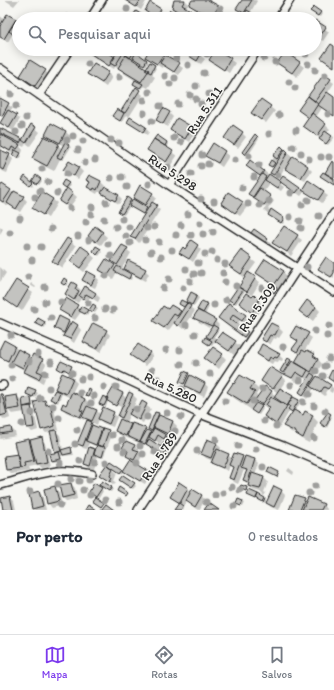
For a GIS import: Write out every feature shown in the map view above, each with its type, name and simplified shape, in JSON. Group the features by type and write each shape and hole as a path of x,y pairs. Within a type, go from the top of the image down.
{"street":[{"path":"94,12 102,0"},
{"path":"282,12 290,0"},
{"path":"39,95 65,56"},
{"name":"Rua 5.311","path":"169,185 253,56"},
{"name":"Rua 5.298","path":"0,68 169,185 334,292"},
{"name":"Rua 5.309","path":"200,414 334,214"},
{"name":"Rua 5.280","path":"0,322 200,414 334,468"},
{"name":"Rua 5.789","path":"138,510 200,414"},
{"path":"0,485 40,474 58,471 74,471 92,474"}],"building":[{"path":"125,0 141,0 136,7"},
{"path":"174,0 185,0 182,5 192,11 179,12 172,8"},
{"path":"192,0 208,0 219,6 215,12 201,12 189,5"},
{"path":"242,0 252,0 245,12 236,9"},
{"path":"150,2 161,9 159,12 145,11"},
{"path":"314,7 321,12 312,12 310,11"},
{"path":"7,14 12,17 12,26 4,39 0,37 0,26"},
{"path":"322,24 326,27 322,33"},
{"path":"331,44 334,46 334,67 321,58"},
{"path":"94,56 115,57 109,66"},
{"path":"114,56 121,56 115,66 110,63"},
{"path":"125,56 128,56 149,70 141,82 118,68"},
{"path":"134,56 142,56 147,60 144,65 133,58"},
{"path":"146,56 162,56 157,64"},
{"path":"164,56 167,56 180,63 174,72 160,63"},
{"path":"189,56 200,56 197,61"},
{"path":"212,56 228,56 231,58 224,70 209,60"},
{"path":"282,56 291,56 300,62 292,73 277,63"},
{"path":"30,60 46,70 35,86 20,76"},
{"path":"150,62 155,65 151,73 145,70"},
{"path":"94,63 109,72 102,83 87,74"},
{"path":"324,74 331,79 315,101 308,96"},
{"path":"135,80 143,84 140,88 133,84"},
{"path":"136,87 140,90 125,113 121,111"},
{"path":"327,92 334,97 334,116 318,105"},
{"path":"308,96 318,104 309,118 298,110"},
{"path":"0,98 9,103 2,116 0,115"},
{"path":"261,99 271,106 261,120 251,113"},
{"path":"163,108 170,112 163,124 156,120"},
{"path":"117,109 124,113 120,121 112,116"},
{"path":"8,110 17,115 9,128 0,123"},
{"path":"312,113 326,124 317,136 303,126"},
{"path":"130,117 146,127 143,132 127,122"},
{"path":"177,118 192,127 185,139 170,130"},
{"path":"51,123 66,131 60,143 45,135"},
{"path":"31,124 36,127 26,143 22,140"},
{"path":"233,125 243,132 234,145 224,138"},
{"path":"0,128 22,139 20,143 0,133"},
{"path":"325,131 332,136 326,144 319,139"},
{"path":"0,134 20,145 17,149 12,147 10,151 0,145"},
{"path":"255,134 258,137 245,155 242,152"},
{"path":"157,135 167,142 165,146 154,139"},
{"path":"44,136 59,144 47,166 32,158"},
{"path":"154,139 173,151 166,162 147,150"},
{"path":"65,142 69,145 61,159 57,157"},
{"path":"213,143 225,151 218,163 205,156"},
{"path":"281,146 284,149 277,159 273,156"},
{"path":"285,149 288,152 274,175 270,173"},
{"path":"0,150 10,154 3,170 0,168"},
{"path":"15,150 21,153 18,158 12,155"},
{"path":"293,156 308,166 301,178 285,169"},
{"path":"250,160 264,171 260,176 246,166"},
{"path":"271,160 275,163 272,167 268,165"},
{"path":"69,161 79,167 74,176 63,170"},
{"path":"332,161 334,162 334,178 325,173"},
{"path":"323,172 334,179 334,185 320,176"},
{"path":"262,174 266,177 253,197 248,194"},
{"path":"269,174 281,182 277,188 265,180"},
{"path":"36,175 41,179 37,184 32,181"},
{"path":"89,175 101,181 97,190 87,187 90,182 86,180"},
{"path":"25,176 33,183 30,186 22,180"},
{"path":"283,176 300,188 296,193 279,181"},
{"path":"185,179 190,182 187,187 182,184"},
{"path":"64,180 69,183 65,188 61,185"},
{"path":"308,180 324,191 318,200 302,190"},
{"path":"2,184 11,190 3,202 0,200 0,187"},
{"path":"140,185 153,193 145,205 133,198"},
{"path":"105,187 119,195 115,201 101,193"},
{"path":"67,188 73,193 65,205 59,201"},
{"path":"260,188 271,196 264,205 253,198"},
{"path":"14,191 24,196 16,209 7,203"},
{"path":"42,192 53,199 43,215 32,208"},
{"path":"228,192 243,202 235,213 221,203"},
{"path":"127,197 131,200 122,214 118,212"},
{"path":"133,199 147,208 143,214 129,206"},
{"path":"152,202 157,205 135,239 130,237"},
{"path":"271,209 284,218 281,223 268,215"},
{"path":"95,226 103,232 96,242 88,236"},
{"path":"284,226 298,235 287,252 272,243"},
{"path":"254,229 268,239 264,244 250,234"},
{"path":"67,238 72,241 57,265 52,261"},
{"path":"191,240 198,245 189,259 179,253 183,247 185,249"},
{"path":"122,245 128,248 117,265 111,261"},
{"path":"81,246 91,253 80,268 70,261"},
{"path":"96,246 101,249 97,255 93,251"},
{"path":"241,250 252,258 241,274 229,266"},
{"path":"326,257 334,263 334,273 331,277 318,269"},
{"path":"106,259 115,265 108,275 99,270"},
{"path":"265,259 284,271 274,285 256,273"},
{"path":"128,260 146,269 141,278 124,269"},
{"path":"117,266 131,274 129,279 114,271"},
{"path":"87,271 96,276 91,285 82,280"},
{"path":"248,272 256,277 247,292 239,287"},
{"path":"64,278 68,281 64,285 61,283"},
{"path":"16,280 29,288 17,308 4,299"},
{"path":"72,282 77,285 75,289 79,291 74,300 65,294"},
{"path":"271,284 277,288 274,293 268,289"},
{"path":"85,286 96,293 93,298 86,294 83,299 79,296"},
{"path":"238,287 243,290 234,303 229,300"},
{"path":"191,292 197,295 192,305 186,302"},
{"path":"246,293 252,297 254,295 259,300 252,313 239,303"},
{"path":"66,298 78,305 71,317 59,310"},
{"path":"181,300 187,303 184,307 179,304"},
{"path":"307,300 316,307 308,318 299,311"},
{"path":"202,301 208,304 203,313 197,310"},
{"path":"187,303 191,306 178,326 174,323"},
{"path":"229,303 246,315 242,321 233,315 230,319 248,332 244,337 218,318"},
{"path":"93,304 96,306 93,312 89,310"},
{"path":"171,305 181,311 177,316 174,314 164,328 153,321 163,306 168,309"},
{"path":"81,306 88,310 85,314 79,311"},
{"path":"198,310 216,320 212,326 193,318"},
{"path":"59,316 69,321 64,333 54,328"},
{"path":"38,318 45,322 43,327 35,323"},
{"path":"72,321 78,325 70,339 63,336"},
{"path":"93,323 107,330 97,349 83,342"},
{"path":"271,323 279,327 275,335 270,335 266,342 261,339"},
{"path":"213,325 218,328 210,339 206,336"},
{"path":"296,326 309,333 297,352 292,349 298,341 290,336"},
{"path":"222,332 236,341 229,351 215,341"},
{"path":"205,337 212,341 209,345 203,341"},
{"path":"4,340 15,346 8,361 0,357 0,348"},
{"path":"138,344 150,352 142,363 130,355"},
{"path":"262,344 280,354 277,358 275,357 273,359 270,357 268,361 257,354"},
{"path":"213,347 223,354 214,365 204,358"},
{"path":"18,349 29,355 23,368 11,362"},
{"path":"302,350 306,352 307,350 315,354 313,356 318,359 311,372 295,362"},
{"path":"33,354 43,359 37,371 42,373 39,379 24,372"},
{"path":"288,358 291,360 283,373 280,371"},
{"path":"61,361 72,366 69,372 64,369 62,371 57,368"},
{"path":"292,361 308,370 304,377 296,372 292,378 284,374"},
{"path":"270,367 283,375 273,389 261,381"},
{"path":"332,370 334,371 334,382 328,378"},
{"path":"184,371 189,373 184,384 179,382"},
{"path":"62,373 73,378 66,394 55,389"},
{"path":"311,373 315,376 303,395 299,392"},
{"path":"190,375 205,383 200,393 185,386"},
{"path":"240,375 254,383 250,389 255,392 247,404 227,392"},
{"path":"317,376 331,385 328,389 324,387 320,393 310,386"},
{"path":"265,386 272,391 262,405 255,400"},
{"path":"28,387 36,390 33,397 26,394"},
{"path":"88,388 91,390 88,397 85,396"},
{"path":"113,388 123,393 116,406 106,400"},
{"path":"280,388 293,396 287,406 274,397"},
{"path":"55,390 60,392 56,402 50,399"},
{"path":"72,392 85,399 80,410 83,411 80,417 61,408 63,403 66,405"},
{"path":"129,392 133,394 122,418 118,416"},
{"path":"0,394 2,394 7,414 0,416"},
{"path":"17,395 20,408 7,410 5,397"},
{"path":"103,396 108,398 104,406 99,404"},
{"path":"31,397 32,406 23,407 22,398"},
{"path":"271,397 287,406 276,424 264,416 270,407 266,405"},
{"path":"293,397 299,400 292,412 288,409 290,406 288,405"},
{"path":"45,400 46,405 50,404 55,426 41,430 34,402"},
{"path":"142,401 147,404 139,420 129,414 132,409 137,411"},
{"path":"256,403 262,406 257,414 251,410"},
{"path":"31,405 34,427 27,428 23,407"},
{"path":"87,406 97,410 92,421 82,417"},
{"path":"103,407 114,412 109,424 98,419"},
{"path":"294,410 303,415 305,411 313,415 303,438 296,434 296,432 283,426"},
{"path":"155,412 159,413 152,431 148,429"},
{"path":"328,412 331,414 325,427 320,423"},
{"path":"159,415 173,421 168,434 153,427"},
{"path":"120,419 131,424 126,436 115,431"},
{"path":"87,420 92,422 83,446 77,444"},
{"path":"132,423 146,428 140,442 127,436"},
{"path":"92,425 102,429 96,445 86,441"},
{"path":"11,427 12,432 0,434 0,429"},
{"path":"103,428 109,430 103,447 97,445"},
{"path":"154,428 166,435 164,439 158,435 155,441 149,437"},
{"path":"56,430 61,451 55,453 50,431"},
{"path":"147,430 151,432 145,444 140,442"},
{"path":"169,435 174,438 166,449 161,446"},
{"path":"42,437 47,462 36,464 30,440"},
{"path":"29,439 34,461 24,463 25,467 20,468 14,442"},
{"path":"149,439 166,450 164,455 146,444"},
{"path":"207,439 217,443 211,458 201,454"},
{"path":"126,441 135,445 133,449 139,451 134,460 126,456 128,451 122,448"},
{"path":"97,445 105,447 102,457 94,454"},
{"path":"71,447 72,453 63,455 61,450"},
{"path":"89,447 95,449 90,466 84,464"},
{"path":"217,449 229,454 223,468 211,463"},
{"path":"59,452 61,459 51,461 49,454"},
{"path":"234,453 243,456 234,480 229,478 233,467 229,465"},
{"path":"18,454 20,468 6,470 4,456"},
{"path":"245,456 255,459 248,482 243,480 247,470 241,468"},
{"path":"130,460 147,470 140,481 123,471"},
{"path":"111,461 123,469 120,473 108,465"},
{"path":"107,464 113,469 110,476 112,478 110,482 99,475"},
{"path":"269,467 279,472 277,477 267,472"},
{"path":"252,473 264,477 260,489 248,486"},
{"path":"123,475 135,483 131,488 119,480"},
{"path":"102,481 112,487 109,491 99,485"},
{"path":"179,482 188,488 180,503 170,497"},
{"path":"71,483 74,495 62,498 59,485"},
{"path":"94,483 102,488 96,497 89,492"},
{"path":"241,485 247,487 246,491 239,488"},
{"path":"55,486 59,501 47,504 44,489"},
{"path":"274,486 282,490 274,507 266,503"},
{"path":"119,487 128,493 126,496 117,491"},
{"path":"192,489 202,495 195,507 186,501"},
{"path":"249,490 258,494 256,499 247,495"},
{"path":"39,491 43,506 32,509 29,494"},
{"path":"258,494 265,498 263,502 256,498"},
{"path":"295,495 305,498 300,510 289,510"},
{"path":"10,496 13,510 3,510 1,498"},
{"path":"95,497 104,503 101,507 92,501"},
{"path":"308,497 324,504 321,510 302,510"},
{"path":"238,499 243,501 241,506 236,504"},
{"path":"179,503 183,506 181,510 174,510"},
{"path":"209,503 219,510 204,510"},
{"path":"106,504 114,510 101,510"},
{"path":"88,505 96,510 85,510"}]}
